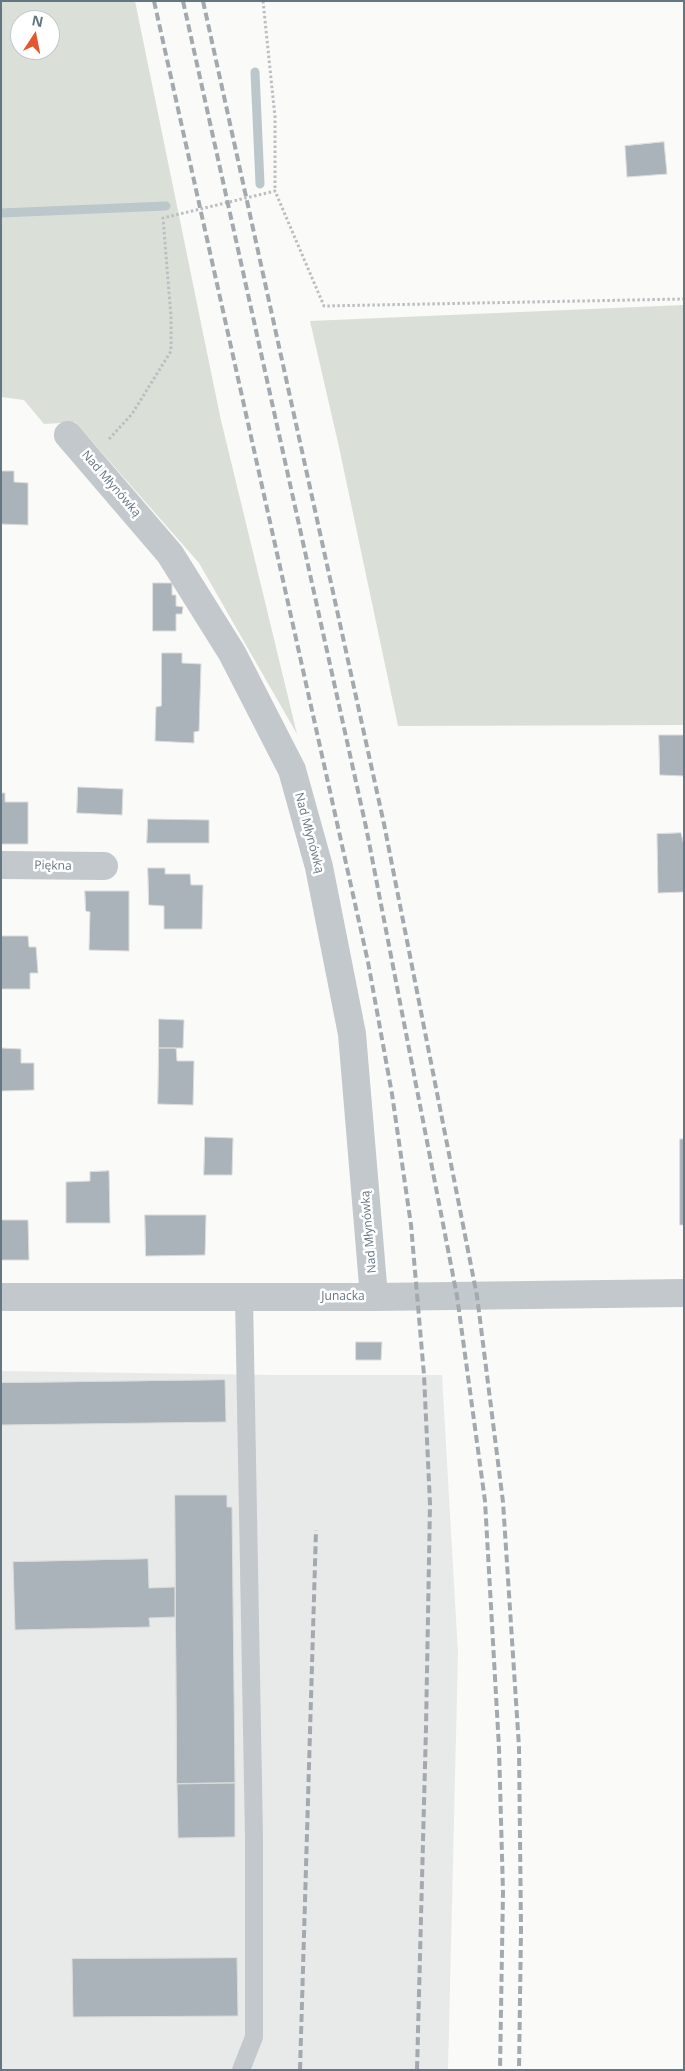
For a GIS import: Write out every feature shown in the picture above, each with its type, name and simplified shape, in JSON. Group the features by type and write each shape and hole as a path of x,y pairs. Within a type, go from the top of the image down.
{"street":[{"name":"Nad Młynówką","path":"68,435 170,554 232,653 292,770 319,867 352,1034 374,1298"},
{"name":"Piękna","path":"1,865 104,866"},
{"name":"Junacka","path":"1,1297 374,1298 684,1293"}],"lane":[{"path":"241,2070 254,2037 254,1837 244,1297"}],"path":[{"path":"263,1 276,117 274,191 324,306 684,299"},
{"path":"90,460 132,414 171,351 171,317 163,218 274,191"}],"shaded area":[{"path":"135,1 220,416 297,734 199,563 75,422 44,424 24,400 1,397 1,2"},
{"path":"684,305 684,725 398,726 339,447 310,321"},
{"path":"1,1371 273,1375 442,1375 458,1653 448,2070 1,2070"}],"building":[{"path":"664,142 667,174 627,177 625,146"},
{"path":"1,471 14,471 14,482 28,483 28,525 1,524"},
{"path":"153,583 172,583 172,595 176,595 176,606 183,607 182,614 176,614 176,631 153,631"},
{"path":"162,653 182,653 182,663 201,664 199,731 194,732 194,743 155,741 156,707 161,706"},
{"path":"659,735 684,735 684,776 660,775"},
{"path":"78,787 123,789 122,815 77,813"},
{"path":"1,793 5,793 5,802 28,802 28,844 1,844"},
{"path":"148,819 209,820 209,843 147,843"},
{"path":"681,833 684,845 684,892 658,893 657,834"},
{"path":"148,868 165,868 165,874 190,874 191,885 203,885 202,929 164,929 164,906 149,905"},
{"path":"85,891 129,891 129,951 89,950 90,912 86,911"},
{"path":"1,936 28,936 29,947 36,947 38,973 30,973 30,989 1,989"},
{"path":"159,1019 184,1020 183,1048 159,1048"},
{"path":"1,1048 21,1049 21,1063 34,1063 34,1090 1,1091"},
{"path":"159,1048 176,1048 177,1061 194,1061 193,1105 158,1104"},
{"path":"205,1137 233,1138 232,1175 204,1175"},
{"path":"680,1139 684,1139 684,1225 680,1225"},
{"path":"109,1171 110,1223 66,1223 66,1182 90,1181 90,1172"},
{"path":"145,1215 206,1215 205,1255 146,1256"},
{"path":"1,1220 28,1220 29,1260 1,1260"},
{"path":"356,1342 382,1342 381,1360 356,1360"},
{"path":"225,1380 226,1422 1,1425 1,1383"},
{"path":"175,1495 227,1495 227,1507 232,1507 235,1783 177,1784"},
{"path":"148,1559 149,1588 175,1587 175,1617 149,1618 150,1627 15,1630 13,1562"},
{"path":"235,1783 235,1837 178,1838 177,1784"},
{"path":"237,1958 238,2016 73,2017 72,1959"}],"waterway":[{"path":"255,72 260,184"},
{"path":"1,213 166,206"}],"railway":[{"path":"154,1 368,962 392,1094 411,1225 424,1375 430,1504 417,2070"},
{"path":"183,1 366,827 457,1296 485,1501 499,1748 503,1892 500,2070"},
{"path":"203,1 384,824 477,1296 503,1502 519,1747 521,1929 519,2070"},
{"path":"300,2070 316,1530"}]}
